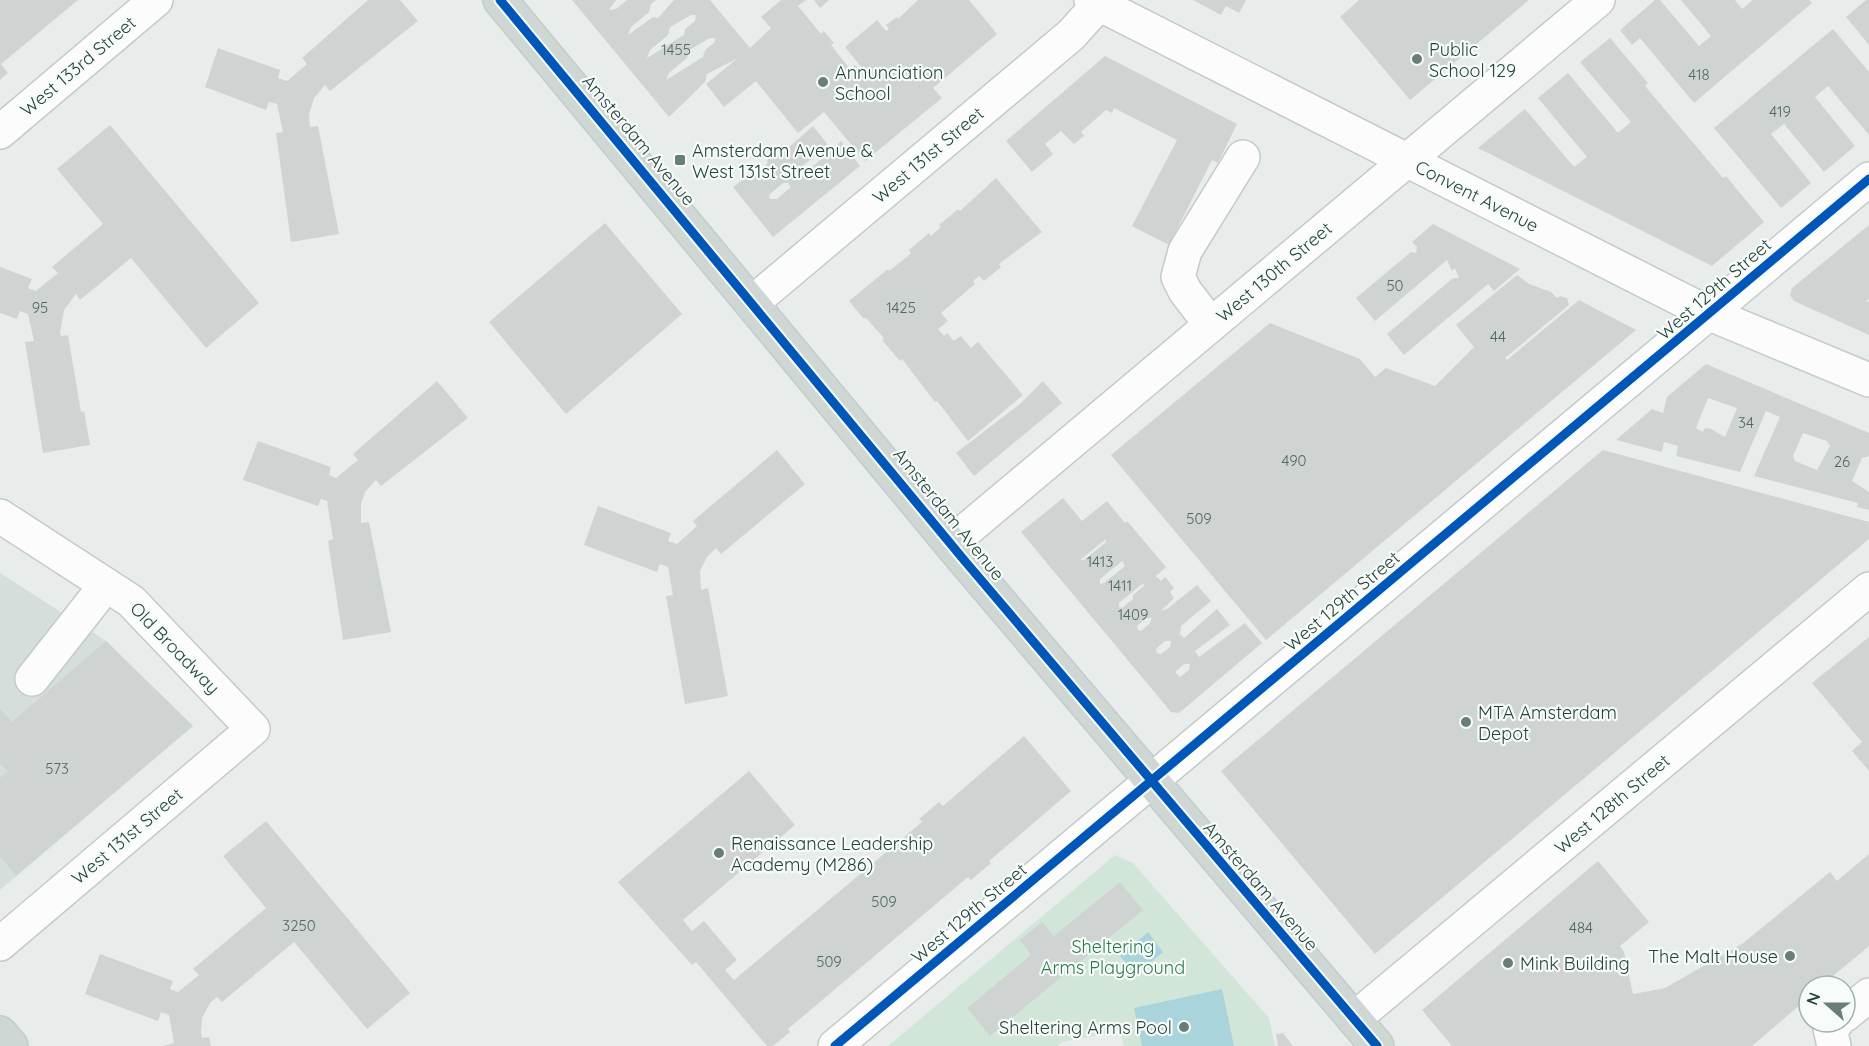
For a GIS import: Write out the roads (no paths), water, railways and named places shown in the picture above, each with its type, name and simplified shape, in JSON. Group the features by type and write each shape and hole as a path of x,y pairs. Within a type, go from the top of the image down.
{"main road":[{"name":"Amsterdam Avenue","path":"500,0 1151,783 1377,1046"},
{"path":"0,1033 11,1046"}],"street":[{"name":"West 133rd Street","path":"0,132 156,0"},
{"name":"West 130th Street","path":"951,543 1598,0"},
{"name":"West 131st Street","path":"753,302 1071,35 1095,2"},
{"name":"Convent Avenue","path":"1095,2 1710,314 1869,380"},
{"path":"1211,324 1185,291 1178,277 1185,251 1243,157"},
{"name":"West 129th Street","path":"835,1046 1869,179"},
{"name":"Old Broadway","path":"0,516 131,602 253,729"},
{"path":"32,679 106,585"},
{"name":"West 128th Street","path":"1354,1019 1869,589"},
{"name":"West 131st Street","path":"0,944 253,729"},
{"path":"1857,1005 1869,995"}],"water":[{"path":"1148,932 1163,952 1135,975 1120,956"},
{"name":"Sheltering Arms Pool","path":"1222,989 1234,1046 1142,1046 1134,1008"}],"place":[{"name":"Public School 129","path":"1417,59"},
{"name":"Annunciation School","path":"823,82"},
{"name":"Amsterdam Avenue & West 131st Street","path":"680,160"},
{"name":"MTA Amsterdam Depot","path":"1466,722"},
{"name":"Renaissance Leadership Academy (M286)","path":"719,853"},
{"name":"The Malt House","path":"1790,956"},
{"name":"Mink Building","path":"1508,963"},
{"name":"Sheltering Arms Pool","path":"1184,1027"}],"park label":[{"name":"Sheltering Arms Playground","path":"1113,956"}]}
